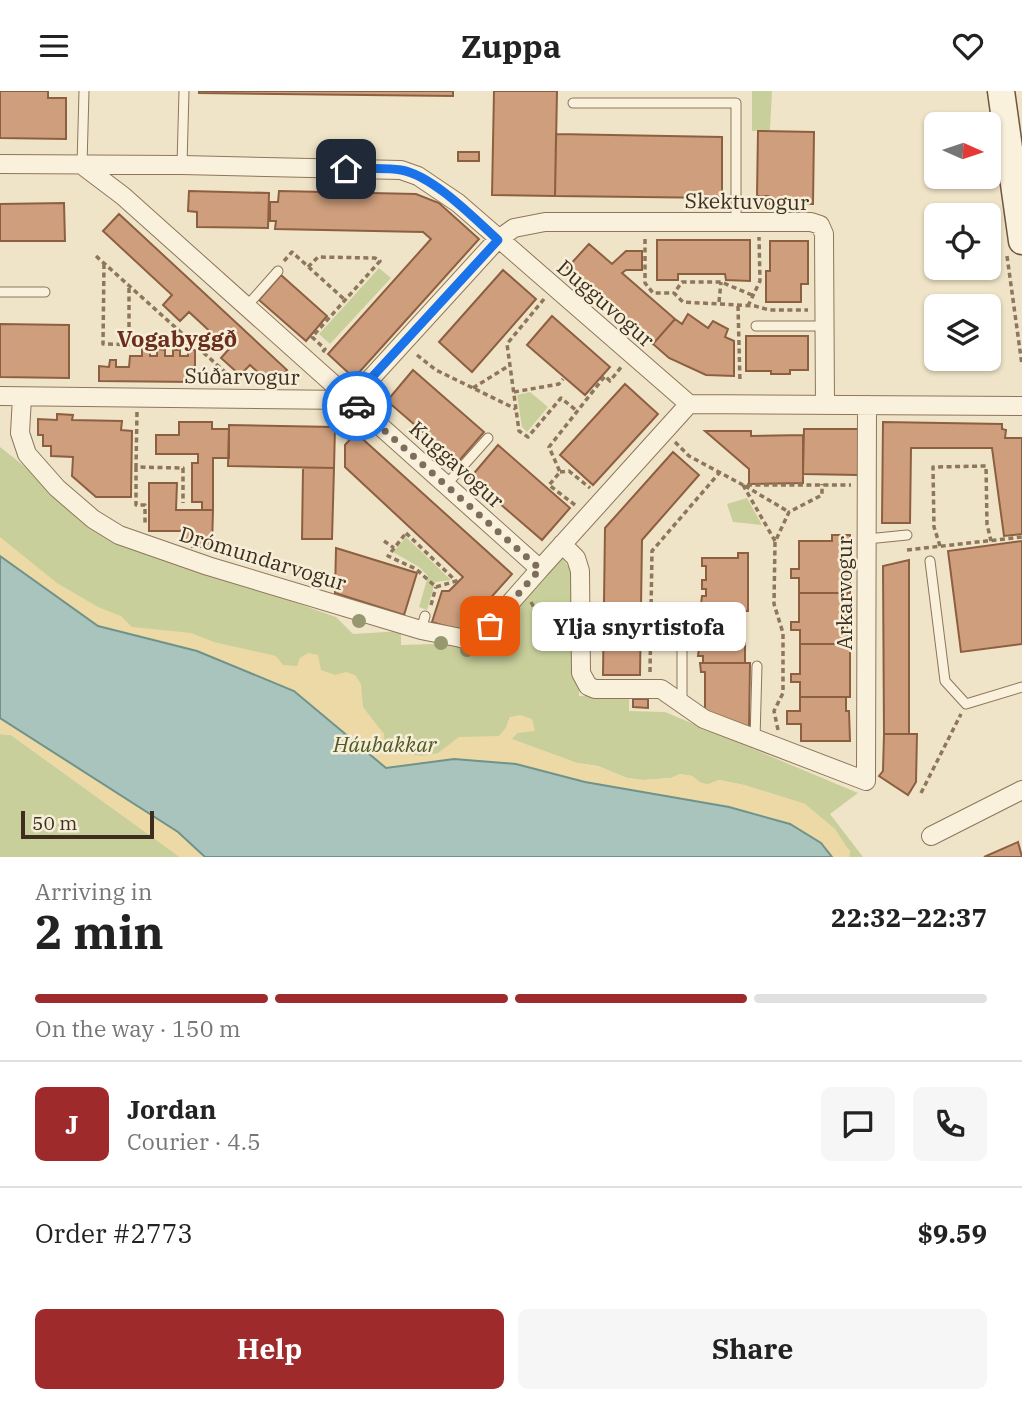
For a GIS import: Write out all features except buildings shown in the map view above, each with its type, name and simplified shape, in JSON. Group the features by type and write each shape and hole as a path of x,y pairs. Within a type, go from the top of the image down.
{"street":[{"path":"1001,91 1022,241"},
{"name":"Dugguvogur","path":"0,164 401,170 418,176 458,203 689,404"},
{"name":"Kuggavogur","path":"82,165 123,196 540,569"},
{"name":"Skektuvogur","path":"498,240 514,228 545,222 811,222 820,225 824,234 821,318 825,405"},
{"path":"351,400 498,240"},
{"name":"Súðarvogur","path":"0,396 351,400"},
{"name":"Drómundarvogur","path":"22,397 20,433 27,454 66,495 93,519 119,535 208,566 425,620 475,643 540,569"},
{"path":"540,569 562,544 596,493 664,432 689,404 1022,406"},
{"name":"Arkarvogur","path":"782,749 866,781 867,405"},
{"path":"562,544 576,558 580,571 581,673 589,686 596,689 661,689 704,719 782,749"},
{"path":"931,836 1022,790"}],"lane":[{"path":"82,165 84,91"},
{"path":"182,165 184,91"},
{"path":"573,103 736,103 736,222"},
{"path":"246,306 279,268"},
{"path":"0,292 46,292"},
{"path":"756,326 821,318"},
{"path":"446,485 488,438"},
{"path":"867,546 907,535"},
{"path":"930,562 945,681 965,704 1022,687"},
{"path":"682,645 682,703"},
{"path":"755,739 757,666"}],"path":[{"path":"645,231 645,283 653,293 674,293 683,302 719,302 821,318"},
{"path":"748,306 760,281 759,232"},
{"path":"279,268 292,253 345,300"},
{"path":"96,256 231,377"},
{"path":"308,267 318,257 375,258 380,261 312,337 325,349"},
{"path":"104,264 103,344 196,346"},
{"path":"674,293 682,282 721,282 752,295"},
{"path":"719,302 721,282"},
{"path":"129,345 130,286"},
{"path":"545,298 507,344 519,431 528,437 561,398 577,411"},
{"path":"738,306 740,382"},
{"path":"403,344 436,370 516,409"},
{"path":"473,388 510,365"},
{"path":"560,472 549,447 605,376 610,381 622,366"},
{"path":"514,393 559,384 563,379"},
{"path":"137,398 136,505 145,505"},
{"path":"664,432 689,456 789,512"},
{"path":"940,546 934,527 933,467 986,466 987,524 991,541"},
{"path":"136,467 183,468 183,503"},
{"path":"569,471 596,493 574,506 549,485 560,472 569,471"},
{"path":"650,689 652,551 720,472"},
{"path":"782,749 774,711 783,693 783,633 775,604 775,542 789,512 822,495 822,484"},
{"path":"743,485 867,485"},
{"path":"743,485 775,542"},
{"path":"405,533 456,581 436,587 416,569 388,556 405,533"},
{"path":"867,546 940,546 1022,537"},
{"path":"384,541 394,548"},
{"path":"425,620 436,587"},
{"path":"520,591 536,608 541,633 560,642 581,643"},
{"path":"921,793 965,704"}],"green space":[{"path":"752,91 772,91 770,130 752,131"},
{"path":"379,268 391,278 330,344 319,334"},
{"path":"530,392 548,407 527,432 522,427 517,395"},
{"name":"Háubakkar","path":"0,447 118,540 336,617 353,634 401,631 401,645 464,643 464,656 479,656 560,555 574,578 576,683 579,683 579,696 629,695 629,711 665,712 858,793 830,814 863,857 849,857 850,851 805,804 744,785 719,780 708,785 692,776 680,774 671,778 627,778 598,766 577,763 511,739 517,733 510,717 499,736 466,857 0,661"},
{"path":"747,498 762,525 733,522 727,504"},
{"path":"406,537 451,580 435,582 427,610 419,607 428,576 419,567 393,552"},
{"path":"0,734 11,735 180,857 0,857"}],"sand":[{"path":"0,537 57,583 98,607 121,616 132,627 191,633 214,642 276,656 283,665 297,666 300,658 308,653 318,655 321,670 335,675 346,672 355,675 361,684 363,707 384,734 385,748 421,756 438,753 459,737 499,736 510,717 520,715 532,719 535,731 517,733 512,739 577,763 598,766 627,778 643,780 671,778 680,774 692,776 701,783 708,784 719,780 805,804 835,829 850,852 849,857 832,857 821,843 790,824 729,807 585,782 516,764 454,759 386,768 294,691 197,651 98,626 0,556"},
{"path":"0,718 178,832 205,857 180,857 11,735 0,734"}],"water":[{"path":"0,556 98,626 197,651 294,691 386,768 454,759 516,764 585,782 729,807 790,824 821,843 832,857 205,857 178,832 0,718"}],"way so far":[{"path":"357,406 540,569 490,626"}],"place":[{"name":"Ylja snyrtistofa","path":"490,626"}],"district":[{"name":"Vogabyggð","path":"177,338"}],"route":[{"path":"346,169 401,170 418,176 458,203 498,240 351,400 357,406"}]}
